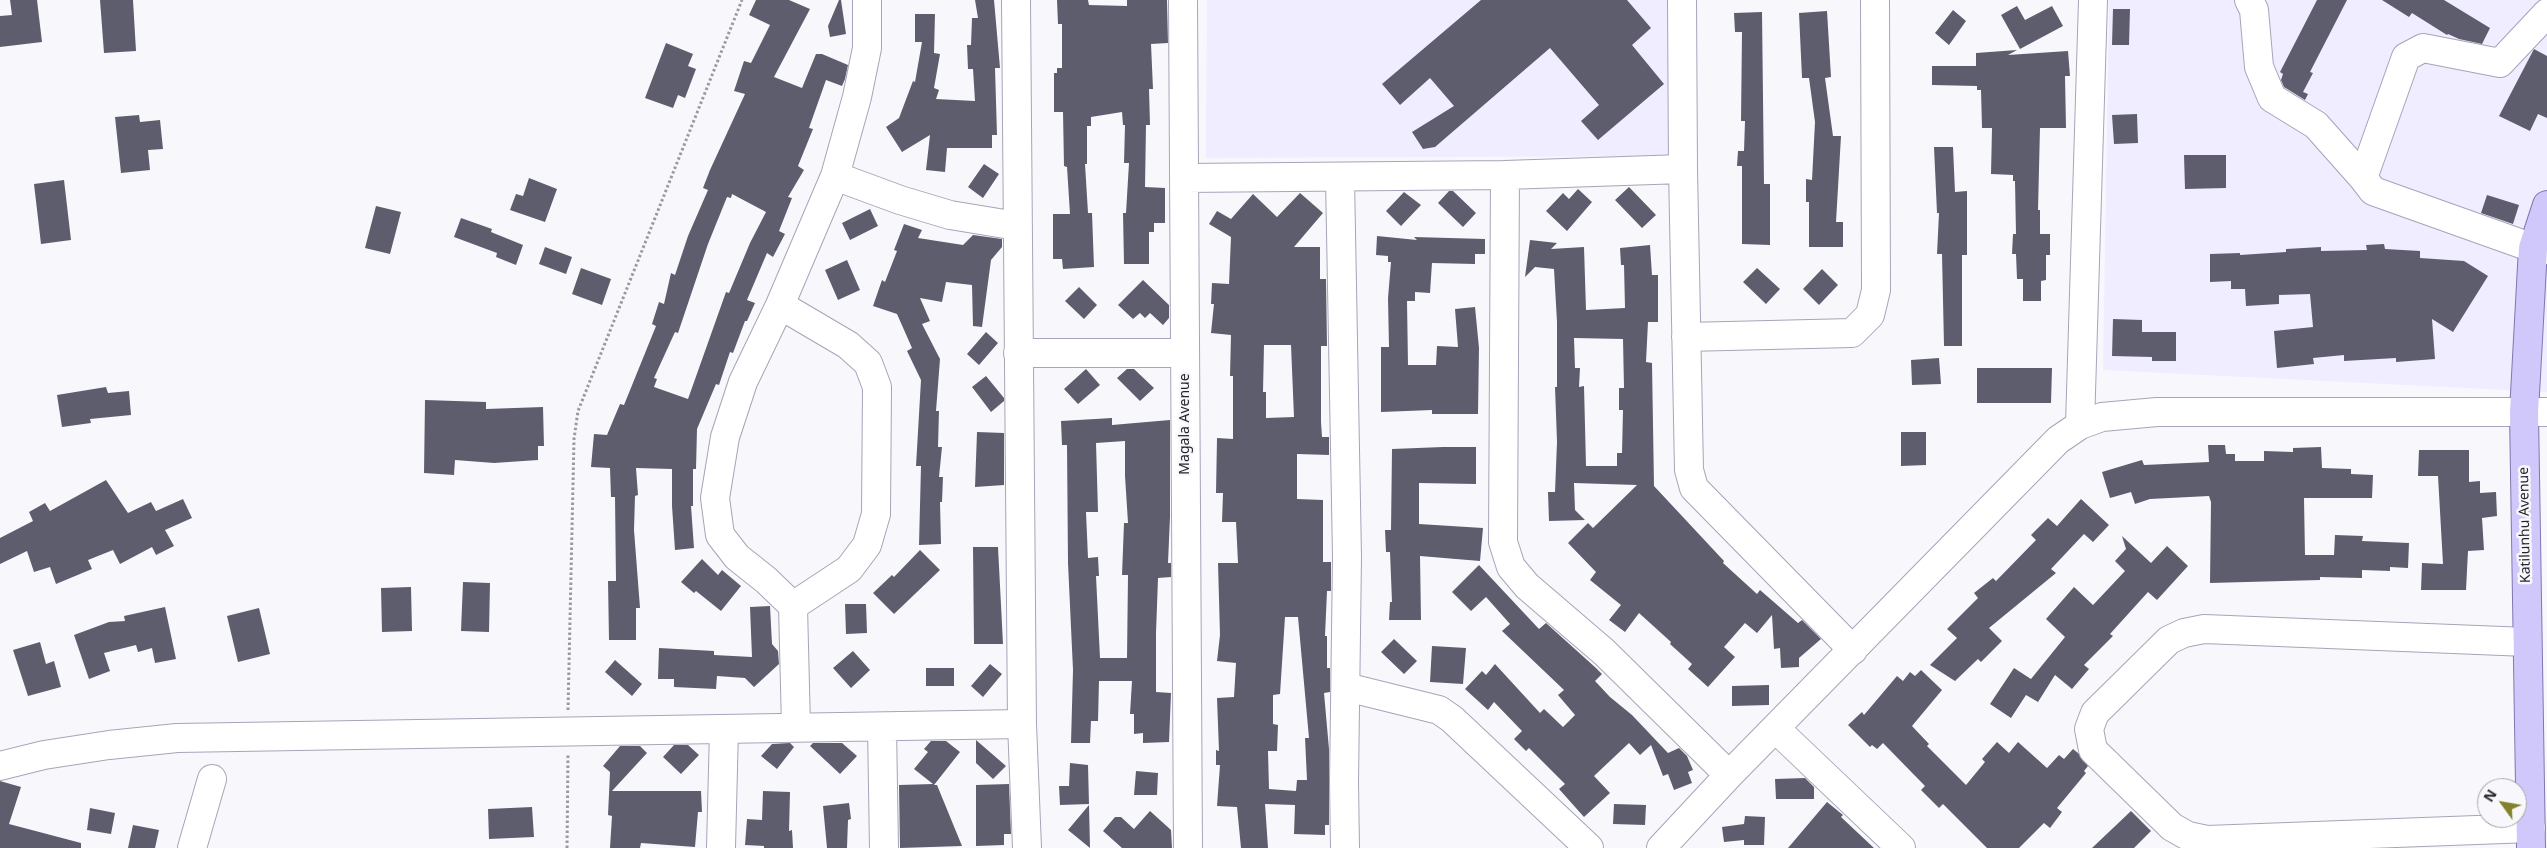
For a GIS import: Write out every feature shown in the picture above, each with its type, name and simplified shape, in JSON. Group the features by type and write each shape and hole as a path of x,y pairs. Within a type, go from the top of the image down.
{"main road":[{"name":"Katilunhu Avenue","path":"2531,838 2527,642 2540,249 2547,205"}],"street":[{"path":"796,727 793,606 766,580 736,557 720,535 715,498 725,437 743,382 780,305 834,176 857,97 867,48 867,0"},
{"path":"1016,0 1022,724 1027,848"},
{"name":"Magala Avenue","path":"1183,0 1188,848"},
{"path":"1682,0 1683,169 1689,470 1694,488 1853,650"},
{"path":"1686,336 1852,333 1870,315 1876,290 1876,0"},
{"path":"2080,425 2092,0"},
{"path":"2249,0 2254,10 2259,67 2272,98 2316,125 2373,191 2540,249"},
{"path":"2363,178 2406,57 2423,48 2500,62 2547,13"},
{"path":"1185,178 1340,178 1683,169"},
{"path":"1505,175 1503,542 1511,567 1527,586 1604,652 1729,775"},
{"path":"834,176 900,200 950,215 1017,226"},
{"path":"1340,178 1347,558 1344,782 1346,848"},
{"path":"780,305 848,345 868,363 877,387 876,514 867,545 849,569 793,606"},
{"path":"1018,354 1184,353"},
{"path":"1674,844 1729,775 2058,440 2080,425 2102,417 2157,412 2536,412"},
{"path":"2527,642 2204,628 2184,633 2169,640 2095,714 2089,729 2093,750 2172,827 2188,836 2207,840 2531,838"},
{"path":"1346,687 1439,710 1452,719 1589,848"},
{"path":"0,766 44,755 109,745 177,738 1022,724"},
{"path":"882,727 884,848"},
{"path":"721,848 724,729"},
{"path":"1776,729 1901,848"},
{"path":"192,848 212,779"}],"path":[{"path":"567,848 574,439 578,411 742,0"}],"shaded area":[{"path":"1207,0 1672,0 1678,156 1206,158"},
{"path":"2109,0 2547,0 2547,392 2103,370"}],"building":[{"path":"10,0 37,0 42,42 0,47 0,16 12,15"},
{"path":"100,0 133,0 136,51 104,53"},
{"path":"756,0 789,0 810,9 774,77 802,88 816,54 822,54 848,65 845,79 842,86 826,80 809,128 813,129 798,166 804,170 788,197 792,198 779,231 785,234 773,257 767,253 747,300 755,303 747,321 745,321 733,353 730,352 719,385 716,384 697,429 696,469 693,469 693,506 691,506 694,548 675,550 672,469 636,468 638,495 635,496 634,530 640,608 636,608 636,640 609,640 608,581 616,581 615,497 611,497 610,468 591,467 594,434 607,435 620,404 624,405 656,326 652,324 659,302 664,304 671,273 675,275 688,236 708,190 703,188 710,170 745,94 734,91 744,61 751,63 770,25 749,15","holes":["732,194 766,212 750,243 729,293 726,292 688,399 654,387 657,379 654,378 675,332 678,333 708,244 727,197 731,198"]},
{"path":"839,0 841,0 846,34 830,37 828,26"},
{"path":"975,0 994,0 1000,68 995,68 997,135 992,135 992,148 947,148 945,172 926,170 930,135 902,152 886,127 899,118 913,81 915,82 922,42 915,42 915,14 935,14 934,53 940,54 934,88 939,90 936,99 975,101 973,69 968,69 967,45 971,45 972,18 978,18"},
{"path":"1057,0 1088,0 1089,5 1127,6 1127,0 1167,0 1168,43 1151,44 1153,89 1149,89 1150,125 1146,125 1145,187 1165,188 1165,223 1154,223 1154,232 1149,232 1149,264 1124,264 1123,213 1126,213 1129,163 1124,163 1125,125 1123,125 1122,112 1091,117 1091,126 1087,126 1087,164 1085,164 1088,213 1092,213 1094,267 1063,269 1062,259 1053,259 1053,214 1070,214 1067,167 1064,166 1063,112 1054,112 1054,73 1057,73 1057,68 1062,68 1062,24 1058,24"},
{"path":"1481,0 1627,0 1651,28 1632,45 1664,84 1598,140 1581,121 1599,105 1550,48 1435,147 1423,149 1412,132 1454,106 1430,78 1400,105 1382,84"},
{"path":"2317,0 2347,0 2310,72 2313,73 2303,92 2308,94 2305,100 2284,87 2281,80 2283,74 2280,72"},
{"path":"2382,0 2444,0 2490,28 2482,44 2459,39 2447,35 2412,13 2409,17"},
{"path":"2017,6 2025,20 2052,6 2063,26 2020,49 2001,15"},
{"path":"2113,9 2130,9 2129,45 2112,45"},
{"path":"1953,10 1966,21 1949,45 1935,33"},
{"path":"1827,11 1831,77 1825,78 1833,136 1841,136 1836,222 1843,222 1843,247 1809,247 1809,202 1806,202 1806,179 1812,180 1815,122 1809,78 1802,78 1799,13"},
{"path":"1762,12 1764,184 1770,184 1770,245 1742,244 1742,166 1737,166 1738,151 1744,151 1745,121 1741,121 1742,32 1735,32 1734,13"},
{"path":"666,43 693,54 688,66 696,69 685,98 678,95 673,108 645,98"},
{"path":"2534,49 2547,56 2547,118 2538,114 2530,131 2499,116"},
{"path":"2017,50 2008,55 2068,51 2070,76 2065,76 2066,128 2040,128 2038,210 2040,210 2040,234 2050,234 2050,255 2046,255 2046,280 2041,281 2041,301 2023,301 2023,279 2017,279 2016,254 2012,254 2013,234 2016,234 2015,181 2013,181 2013,175 1991,174 1992,128 1982,128 1981,90 1977,90 1977,86 1932,85 1932,66 1976,66 1976,53"},
{"path":"2137,114 2138,143 2114,144 2112,115"},
{"path":"139,115 140,122 160,120 163,149 148,150 150,170 121,173 115,117"},
{"path":"1934,147 1953,147 1955,192 1967,191 1967,255 1962,255 1962,346 1944,346 1942,254 1937,254 1939,213 1937,213"},
{"path":"2184,155 2226,155 2226,188 2185,189"},
{"path":"984,164 999,174 983,198 968,187"},
{"path":"529,178 557,189 545,222 510,210 516,194 523,196"},
{"path":"64,180 71,240 41,244 34,184"},
{"path":"1629,187 1656,215 1642,228 1615,200"},
{"path":"1578,189 1592,202 1567,231 1546,211 1563,193 1569,199"},
{"path":"1449,191 1453,191 1476,213 1463,227 1438,203"},
{"path":"1404,192 1421,205 1401,226 1386,211"},
{"path":"1300,193 1323,213 1294,247 1320,247 1320,279 1326,279 1327,346 1321,346 1321,422 1322,437 1329,437 1329,455 1297,454 1297,499 1323,500 1323,562 1331,562 1331,591 1327,591 1325,636 1327,636 1327,668 1330,668 1330,692 1324,693 1329,749 1329,825 1325,825 1325,835 1294,834 1295,805 1265,804 1268,848 1241,848 1237,807 1217,806 1220,765 1216,765 1216,750 1219,751 1217,698 1234,697 1236,663 1217,661 1220,635 1218,563 1238,563 1236,522 1222,522 1223,493 1216,493 1217,438 1233,439 1233,376 1230,376 1231,335 1211,333 1214,304 1211,304 1212,283 1229,284 1231,237 1209,224 1217,211 1231,219 1253,194 1277,217","holes":["1264,345 1291,345 1294,417 1266,418 1266,392 1263,392","1285,617 1298,617 1309,738 1305,738 1307,780 1297,780 1296,791 1269,789 1268,751 1277,751 1278,725 1273,724 1273,695 1280,694"]},
{"path":"2487,195 2519,205 2513,224 2481,213"},
{"path":"376,206 401,212 390,254 365,248"},
{"path":"870,209 878,226 850,240 842,223"},
{"path":"461,218 492,229 491,232 523,245 516,265 496,257 497,253 454,237"},
{"path":"904,224 922,230 918,238 963,245 973,235 1002,239 1002,247 991,260 982,327 973,326 972,285 946,282 942,302 920,298 930,321 922,324 940,359 936,411 939,411 938,447 942,447 939,477 943,477 942,502 940,502 941,544 919,545 921,466 916,466 921,380 907,351 912,348 897,314 873,306 882,280 885,282 897,251 894,250"},
{"path":"1377,236 1417,240 1414,237 1485,239 1485,254 1475,254 1475,264 1432,263 1430,293 1415,292 1415,301 1407,301 1408,365 1436,365 1437,346 1458,347 1455,309 1475,307 1479,348 1478,414 1432,414 1432,410 1381,412 1381,347 1389,347 1388,298 1391,262 1388,262 1388,256 1376,255"},
{"path":"1530,240 1557,243 1551,249 1584,247 1586,310 1625,308 1624,265 1621,265 1620,248 1650,245 1652,275 1658,275 1658,322 1648,322 1646,362 1652,363 1654,486 1724,561 1723,563 1757,594 1760,590 1798,623 1802,620 1821,639 1799,658 1799,667 1781,668 1780,648 1774,649 1772,615 1757,633 1745,623 1724,647 1735,657 1708,687 1688,669 1692,664 1639,613 1625,632 1609,620 1621,605 1590,580 1596,572 1568,543 1588,523 1593,528 1637,485 1574,483 1575,510 1585,520 1549,521 1548,492 1555,492 1557,442 1555,387 1557,387 1557,322 1554,269 1535,267 1525,277","holes":["1574,338 1623,339 1624,388 1619,388 1619,410 1623,410 1622,453 1617,453 1617,466 1586,466 1584,386 1579,387 1580,368 1575,368"]},
{"path":"2384,244 2385,249 2420,251 2420,258 2464,261 2488,276 2453,332 2432,319 2435,359 2396,362 2396,358 2344,361 2344,355 2313,358 2314,364 2277,368 2274,331 2313,327 2310,294 2279,295 2279,304 2246,306 2245,289 2231,289 2231,281 2210,282 2210,254 2240,253 2240,255 2286,252 2286,249 2321,247 2321,251 2367,250 2366,245"},
{"path":"545,247 572,257 566,274 539,264"},
{"path":"847,260 860,290 838,300 825,270"},
{"path":"581,268 611,279 602,305 572,294"},
{"path":"1757,268 1780,289 1766,304 1743,282"},
{"path":"1822,269 1838,285 1819,305 1803,289"},
{"path":"1143,280 1169,305 1169,318 1163,325 1150,313 1145,318 1140,313 1133,319 1118,305"},
{"path":"1079,287 1097,305 1084,319 1065,301"},
{"path":"2113,319 2142,320 2142,332 2176,332 2176,361 2152,361 2152,357 2112,356"},
{"path":"986,332 998,343 979,365 967,354"},
{"path":"1939,358 1941,384 1912,385 1911,360"},
{"path":"1977,368 2052,368 2051,403 1977,403"},
{"path":"1086,369 1100,385 1078,404 1064,389"},
{"path":"1127,369 1134,369 1154,388 1140,401 1117,378"},
{"path":"986,376 1004,398 1004,401 991,412 972,387"},
{"path":"106,387 108,393 129,391 131,415 90,419 91,423 62,427 57,395"},
{"path":"425,400 486,402 486,409 543,407 544,446 538,446 538,460 494,463 455,460 454,475 424,473"},
{"path":"1112,418 1112,425 1170,420 1168,563 1171,563 1171,577 1158,578 1156,633 1156,692 1171,693 1169,742 1143,743 1143,733 1134,734 1134,714 1130,714 1132,681 1099,681 1098,721 1091,721 1090,743 1071,743 1073,670 1068,563 1067,445 1062,445 1061,421","holes":["1125,441 1128,523 1124,523 1122,575 1128,575 1127,658 1100,658 1096,576 1099,576 1098,557 1088,558 1086,512 1098,512 1096,443"]},
{"path":"977,432 1004,433 1004,485 975,487"},
{"path":"1901,432 1926,432 1926,465 1901,466"},
{"path":"2208,445 2225,445 2226,454 2235,454 2235,461 2264,461 2264,451 2293,452 2293,448 2321,447 2322,468 2351,469 2351,474 2373,475 2372,498 2304,498 2305,555 2334,555 2335,535 2363,536 2362,541 2409,543 2408,568 2390,567 2390,571 2362,570 2362,578 2320,577 2320,580 2210,583 2211,502 2209,496 2150,499 2135,504 2131,492 2110,498 2102,472 2142,460 2144,465 2209,462"},
{"path":"1476,447 1476,484 1419,483 1419,524 1483,528 1480,561 1420,556 1421,620 1389,620 1390,602 1392,602 1390,552 1386,552 1385,530 1391,530 1392,449"},
{"path":"2419,450 2469,450 2469,482 2480,481 2480,493 2496,492 2497,516 2482,518 2484,550 2468,551 2466,590 2421,590 2422,563 2443,564 2438,476 2418,476"},
{"path":"106,480 128,513 151,502 156,511 183,499 192,518 165,530 174,546 156,555 152,547 120,564 113,550 88,560 92,569 56,584 50,567 34,572 27,551 0,564 0,538 33,521 29,512 45,503 50,511"},
{"path":"2081,499 2109,525 2093,542 2084,534 2051,569 2056,573 1989,628 2002,641 1981,662 1978,659 1955,681 1930,665 1957,638 1947,629 1978,598 1974,593 1993,578 1996,581 2036,540 2031,535 2048,518 2057,526"},
{"path":"2122,536 2151,563 2167,546 2188,566 2157,600 2148,592 2110,634 2113,636 2084,665 2089,669 2072,689 2055,675 2038,702 2026,695 2011,718 1990,704 2014,668 2031,679 2065,637 2046,619 2074,587 2093,605 2125,571 2115,561 2126,549"},
{"path":"973,547 998,547 1003,644 974,644"},
{"path":"920,550 940,570 894,614 873,593 892,575 894,577"},
{"path":"702,559 718,575 722,570 741,586 721,611 696,591 694,593 681,582"},
{"path":"1479,565 1539,629 1546,623 1596,668 1602,674 1595,681 1610,697 1632,715 1668,753 1679,748 1687,756 1693,770 1688,772 1692,783 1674,790 1668,774 1663,776 1651,745 1640,755 1629,743 1594,776 1610,793 1584,817 1559,789 1565,784 1529,748 1526,751 1514,739 1522,731 1494,702 1488,710 1465,689 1482,671 1486,675 1495,664 1540,713 1544,709 1563,727 1575,715 1558,695 1564,690 1502,631 1510,624 1486,597 1471,611 1452,592"},
{"path":"463,582 490,583 489,632 461,631"},
{"path":"411,587 412,631 382,632 381,588"},
{"path":"845,604 866,604 867,633 846,634"},
{"path":"770,606 772,644 778,651 779,664 754,687 745,678 717,676 716,689 674,687 674,679 658,679 659,648 714,651 714,655 752,657 750,607"},
{"path":"165,607 176,659 155,663 152,648 138,652 136,645 104,653 110,671 89,679 74,635 109,622 125,621 124,616"},
{"path":"259,608 270,654 238,662 227,616"},
{"path":"1394,639 1417,661 1404,674 1381,652"},
{"path":"40,642 46,664 54,661 61,687 28,696 13,650"},
{"path":"1432,646 1466,648 1463,684 1430,682"},
{"path":"853,651 870,670 851,688 833,668"},
{"path":"615,660 642,684 632,696 605,672"},
{"path":"990,664 1002,674 983,697 971,686"},
{"path":"926,668 954,668 954,686 926,686"},
{"path":"1921,670 1942,690 1912,726 1929,744 1927,746 1966,785 1985,762 1982,759 1997,742 2009,753 2018,742 2047,768 2059,755 2064,759 2073,749 2078,753 2088,766 2084,771 2086,773 2057,808 2062,812 2050,828 2044,823 2019,848 1987,848 1943,804 1939,808 1921,790 1925,786 1883,743 1877,749 1872,745 1870,747 1848,725 1862,712 1864,715 1897,676 1903,681 1910,672 1915,676"},
{"path":"1769,685 1769,705 1732,706 1732,686"},
{"path":"976,740 1006,766 993,779 976,763"},
{"path":"931,741 946,741 960,752 934,785 937,785 962,846 900,848 899,785 933,784 914,769 928,752 924,749"},
{"path":"790,743 794,747 777,769 761,756 772,744"},
{"path":"813,743 842,743 857,756 840,774 810,746"},
{"path":"674,745 688,745 699,755 681,774 663,757"},
{"path":"620,746 640,746 647,753 612,791 701,791 702,812 698,812 695,847 641,843 640,848 610,848 612,816 608,815 610,772 603,766"},
{"path":"1070,763 1088,765 1089,804 1060,805 1059,786 1069,786"},
{"path":"1136,771 1158,773 1157,795 1134,795"},
{"path":"1805,778 1814,787 1814,799 1776,799 1775,779"},
{"path":"0,781 21,787 9,824 81,843 81,848 0,848"},
{"path":"1009,784 1011,834 1004,834 1004,845 976,846 976,785"},
{"path":"763,791 790,792 789,831 792,830 793,848 764,848 764,846 745,845 747,819 762,820"},
{"path":"1827,802 1843,815 1841,817 1874,848 1788,848"},
{"path":"849,803 851,819 848,820 847,848 827,848 823,806"},
{"path":"1614,804 1646,805 1645,825 1613,824"},
{"path":"1089,805 1090,848 1068,830"},
{"path":"532,807 534,837 489,839 488,809"},
{"path":"90,808 115,813 111,834 87,830"},
{"path":"1150,811 1171,830 1172,848 1122,848 1103,831 1115,817 1121,817 1134,829"},
{"path":"2131,811 2151,831 2134,848 2092,848"},
{"path":"1745,816 1765,817 1764,845 1744,845 1744,840 1724,842 1722,827 1744,824"},
{"path":"133,825 159,830 155,848 128,848"}]}
